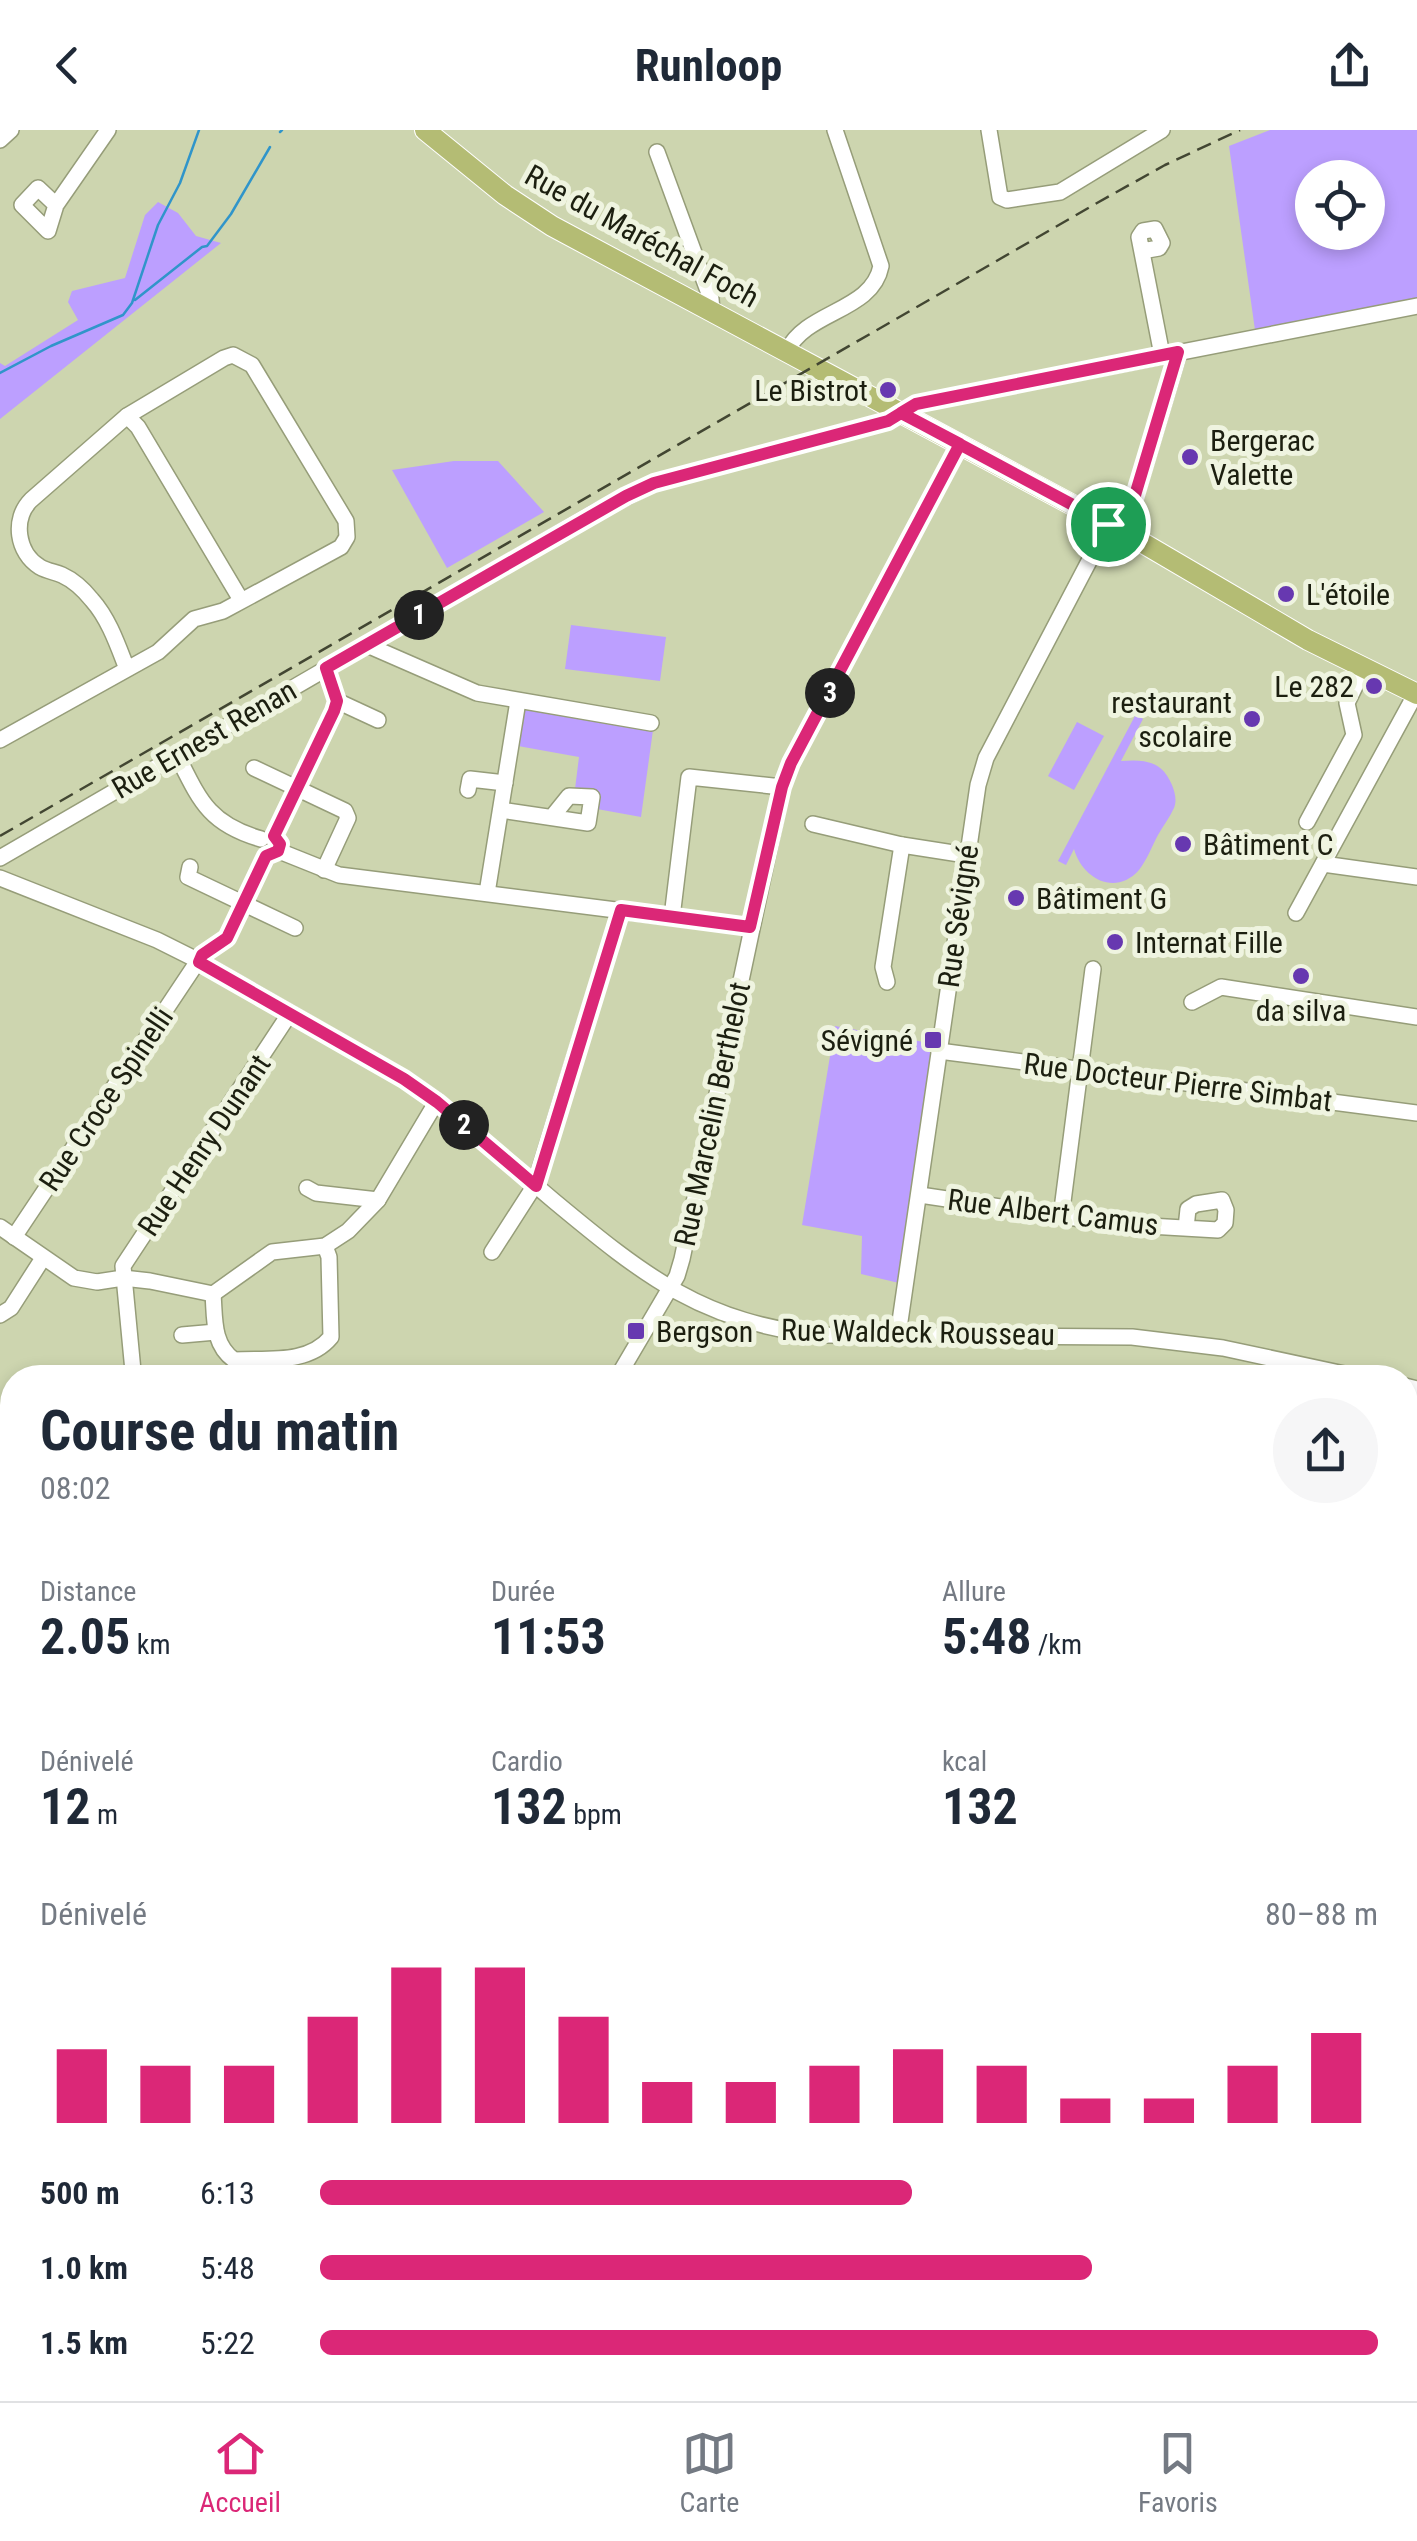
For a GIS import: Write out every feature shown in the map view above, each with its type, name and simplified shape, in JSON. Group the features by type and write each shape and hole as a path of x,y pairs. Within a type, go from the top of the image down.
{"main road":[{"name":"Rue du Maréchal Foch","path":"424,130 536,216 1116,528 1264,612"},
{"path":"1264,612 1363,670 1416,693"},
{"path":"1264,612 1311,631 1368,662 1390,680"}],"street":[{"path":"0,140 12,130"},
{"path":"56,205 108,130"},
{"path":"787,351 796,334 869,292 878,281 881,266 835,130"},
{"path":"988,130 1000,197 1008,200 1060,192 1162,130"},
{"path":"657,152 711,298 712,310"},
{"path":"1142,252 1170,354"},
{"name":"Rue Ernest Renan","path":"0,858 611,504 654,483 888,421 916,404 1417,306"},
{"name":"Rue Sévigné","path":"898,1336 966,855 986,758 1116,528 1170,354"},
{"path":"0,740 158,652 194,620 223,611 340,547 348,528 252,364 234,355 127,416 24,508 19,531 27,556 42,569 70,580 95,602 118,644 126,669"},
{"path":"127,416 138,427 241,600"},
{"name":"Rue Marcelin Berthelot","path":"625,1365 682,1258 782,787 791,763 960,444"},
{"path":"367,645 462,687 518,701 651,723"},
{"path":"326,668 337,701 378,720"},
{"path":"1307,822 1354,736 1347,702 1363,670"},
{"path":"1296,913 1416,693"},
{"name":"Rue Croce Spinelli","path":"7,1232 202,955 227,938 337,701"},
{"path":"488,893 518,701"},
{"path":"178,754 210,814 220,824 324,870 750,927"},
{"path":"254,768 344,812 348,818 324,870"},
{"path":"672,916 690,777 782,787"},
{"path":"468,790 470,779 505,783"},
{"path":"500,810 552,818"},
{"path":"814,824 966,855"},
{"path":"887,982 883,968 902,844"},
{"path":"1323,864 1417,877"},
{"path":"190,866 188,877 295,928"},
{"name":"Rue Waldeck Rousseau","path":"0,878 157,940 290,1013 437,1102 640,1271 708,1309 778,1331 1132,1337 1223,1348 1302,1365"},
{"path":"492,1252 536,1186 621,910"},
{"path":"1062,1217 1093,969"},
{"path":"1192,1002 1220,986 1417,1017"},
{"name":"Rue Henry Dunant","path":"123,1278 122,1266 290,1013"},
{"name":"Rue Docteur Pierre Simbat","path":"939,1051 1417,1113"},
{"path":"7,1232 74,1278 97,1282 123,1278 213,1294 272,1252 325,1246 348,1230 378,1200 437,1102"},
{"path":"307,1188 316,1194 378,1200"},
{"name":"Rue Albert Camus","path":"920,1196 1115,1224 1186,1228"},
{"path":"213,1294 216,1332 224,1352 234,1360 310,1356 331,1337 325,1246"},
{"path":"0,1315 11,1308 43,1258"},
{"path":"123,1278 133,1365"},
{"path":"182,1335 216,1332"}],"shaded area":[{"path":"1270,130 1417,130 1417,298 1255,330 1229,146"},
{"path":"158,202 178,213 196,236 221,243 0,419 0,363 5,366 78,320 68,302 72,291 125,278 145,215"},
{"path":"454,461 498,461 544,512 447,568 392,470"},
{"path":"571,625 666,637 660,681 565,669"},
{"path":"521,708 653,730 641,817 597,809 600,793 575,789 579,757 518,746"},
{"path":"1136,714 1143,719 1121,761 1145,761 1158,766 1172,785 1175,802 1139,870 1130,878 1110,883 1092,876 1074,849 1066,865 1058,861"},
{"path":"1077,722 1104,736 1074,790 1048,776"},
{"path":"835,1026 935,1044 899,1283 861,1274 862,1236 802,1225"}],"waterway":[{"path":"0,373 123,315 132,303 158,225 180,183 199,130"},
{"path":"135,300 207,246 231,214 270,147"}],"railway":[{"path":"0,836 1097,203 1240,130"}],"place":[{"name":"Le Bistrot","path":"888,390"},
{"name":"Bergerac Valette","path":"1190,457"},
{"name":"L'étoile","path":"1286,594"},
{"name":"Le 282","path":"1374,686"},
{"name":"restaurant scolaire","path":"1252,719"},
{"name":"Bâtiment C","path":"1183,844"},
{"name":"Bâtiment G","path":"1016,898"},
{"name":"Internat Fille","path":"1115,942"},
{"name":"da silva","path":"1301,976"},
{"name":"Sévigné","path":"933,1040"},
{"name":"Bergson","path":"636,1331"}],"route":[{"path":"1108,524 1089,514 1086,512 922,424 901,413 888,421 654,483 626,496 326,668 337,701 274,836 280,844 278,851 266,856 227,938 202,955 199,962 404,1079 536,1186 621,910 750,927 791,763 824,703 960,444 901,413 916,404 1178,352 1124,532 1108,524"}]}
